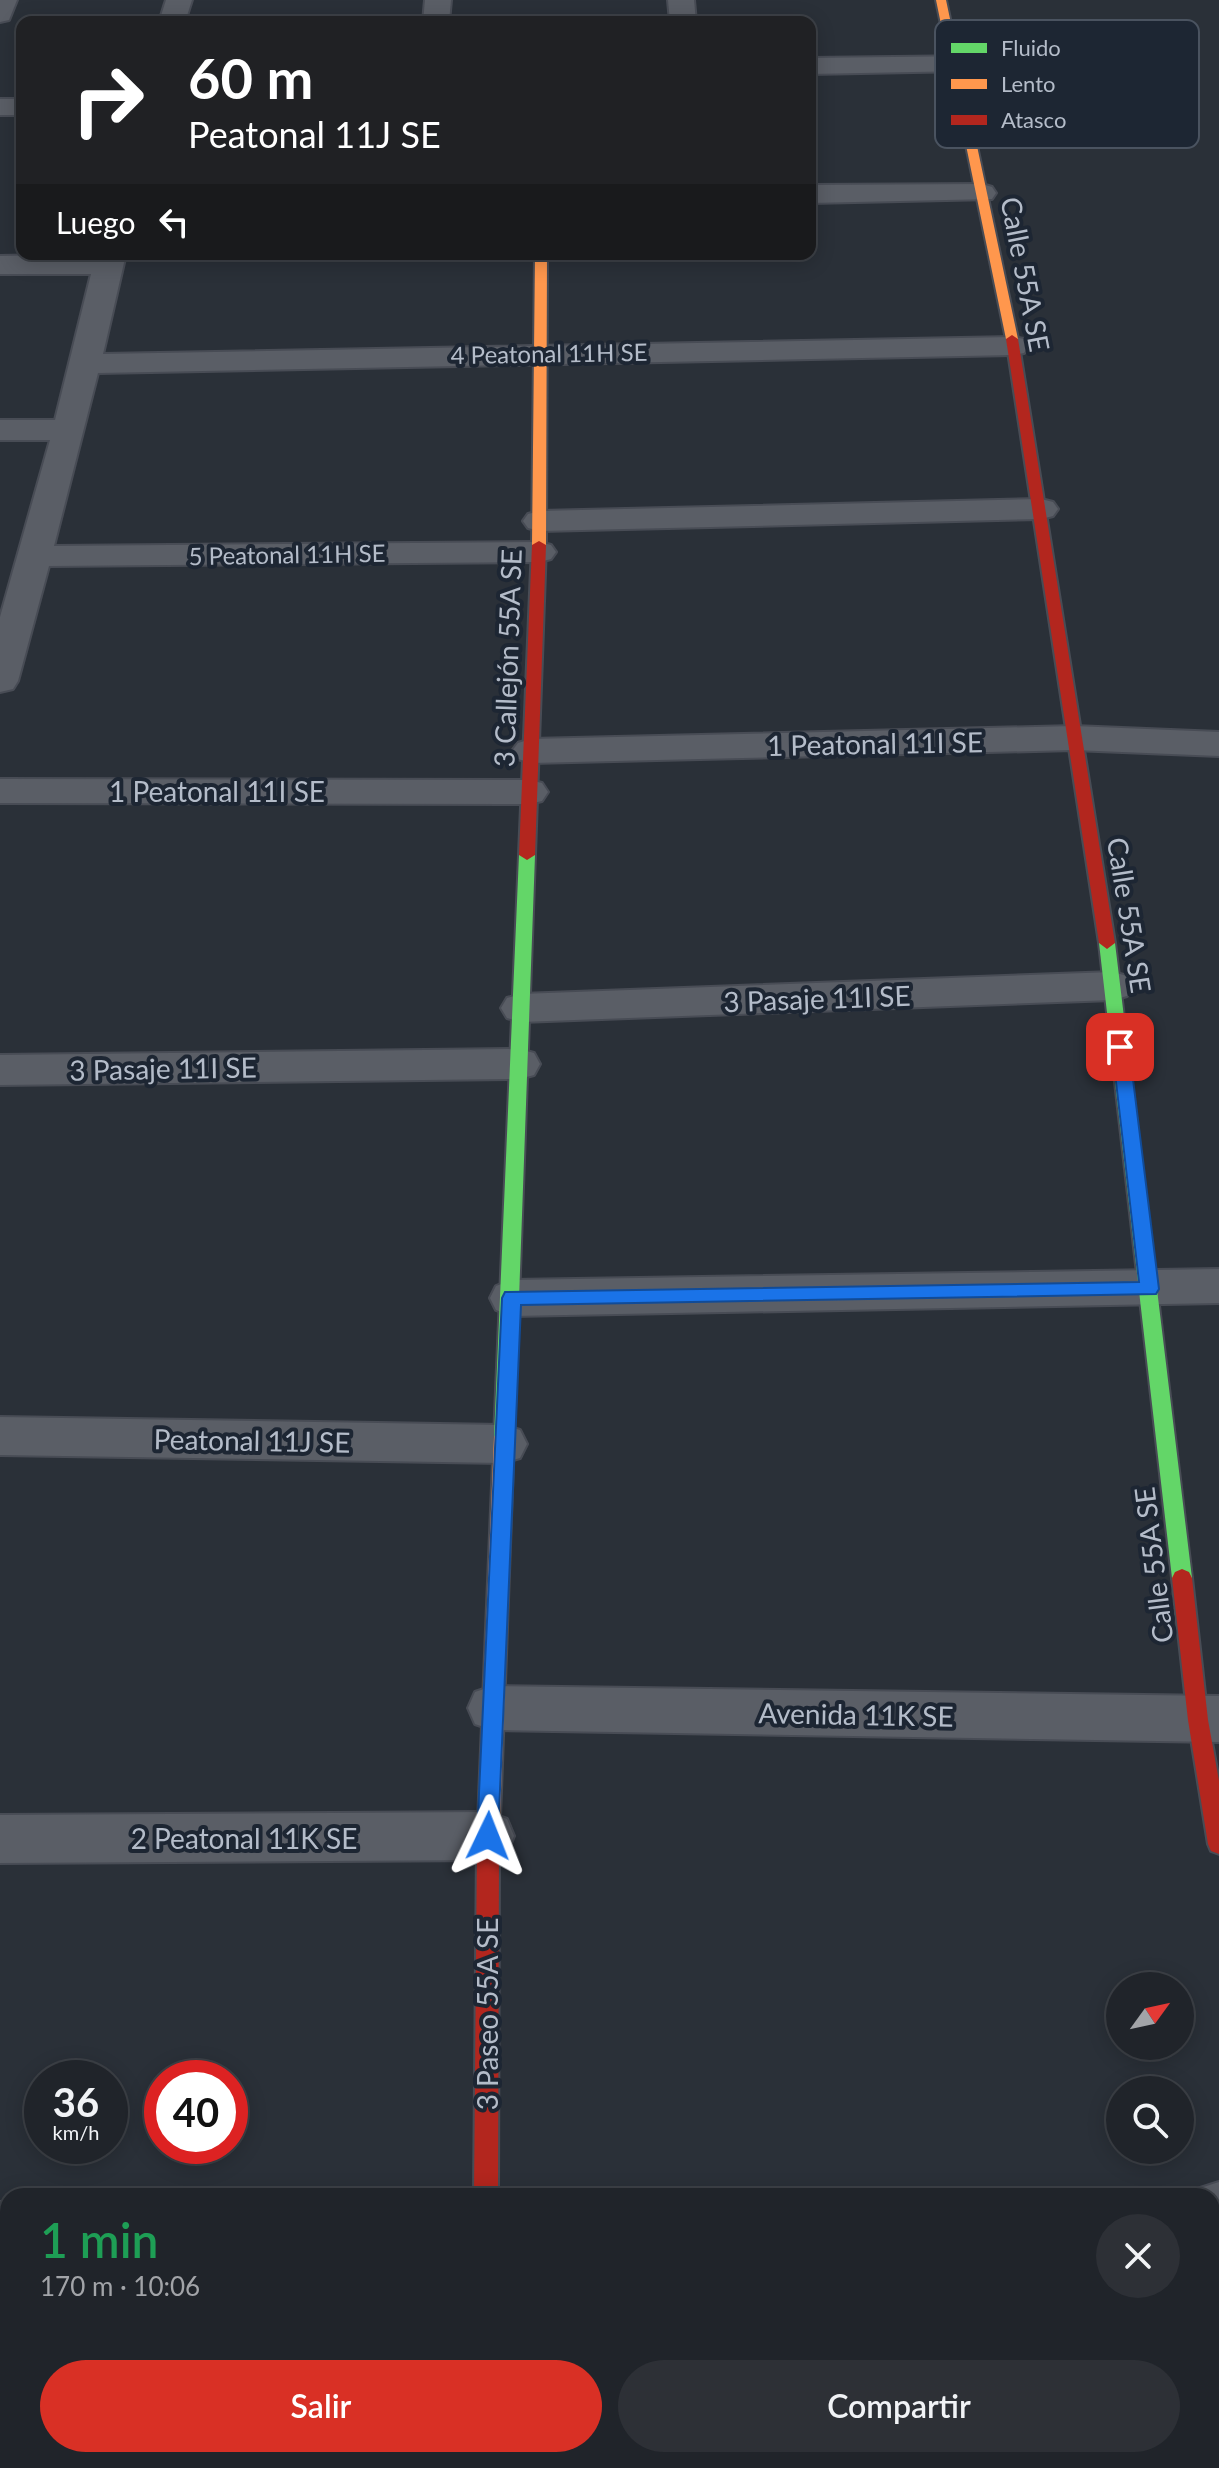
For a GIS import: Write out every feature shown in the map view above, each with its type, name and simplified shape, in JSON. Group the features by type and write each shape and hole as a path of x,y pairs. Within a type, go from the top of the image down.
{"street":[{"path":"0,14 4,0"},
{"name":"Calle 55A SE","path":"941,0 945,20"},
{"path":"816,66 935,65"},
{"name":"Calle 55A SE","path":"972,148 1013,346 1041,509 1113,986 1149,1289 1209,1719 1219,1844"},
{"path":"816,194 982,193"},
{"path":"0,265 110,260 69,430 1,670"},
{"name":"3 Callejón 55A SE","path":"519,1064 540,536 541,260"},
{"name":"4 Peatonal 11H SE","path":"85,364 1013,346"},
{"path":"0,430 69,430"},
{"name":"5 Peatonal 11H SE","path":"34,556 540,536 1041,509"},
{"name":"1 Peatonal 11I SE","path":"531,751 1074,738 1219,744"},
{"name":"1 Peatonal 11I SE","path":"0,791 529,792"},
{"name":"3 Pasaje 11I SE","path":"521,1008 1113,986"},
{"name":"3 Pasaje 11I SE","path":"0,1070 519,1064"},
{"name":"3 Paseo 55A SE","path":"486,2188 488,1836 519,1064"},
{"path":"512,1298 1219,1286"},
{"name":"Peatonal 11J SE","path":"0,1436 503,1444"},
{"name":"Avenida 11K SE","path":"493,1708 1209,1719"},
{"name":"2 Peatonal 11K SE","path":"0,1839 488,1836"}],"traffic: fast":[{"path":"504,1437 527,855"},
{"path":"1107,943 1182,1578"}],"traffic: slow":[{"path":"941,0 945,20"},
{"path":"972,148 1012,339"},
{"path":"539,545 541,260"},
{"path":"488,1845 504,1437"}],"traffic: jam":[{"path":"1012,339 1107,943"},
{"path":"527,855 539,545"},
{"path":"1182,1578 1198,1720 1219,1844"},
{"path":"486,2188 488,1845"}],"route":[{"path":"488,1836 503,1444 512,1298 1149,1289 1120,1047"}]}
